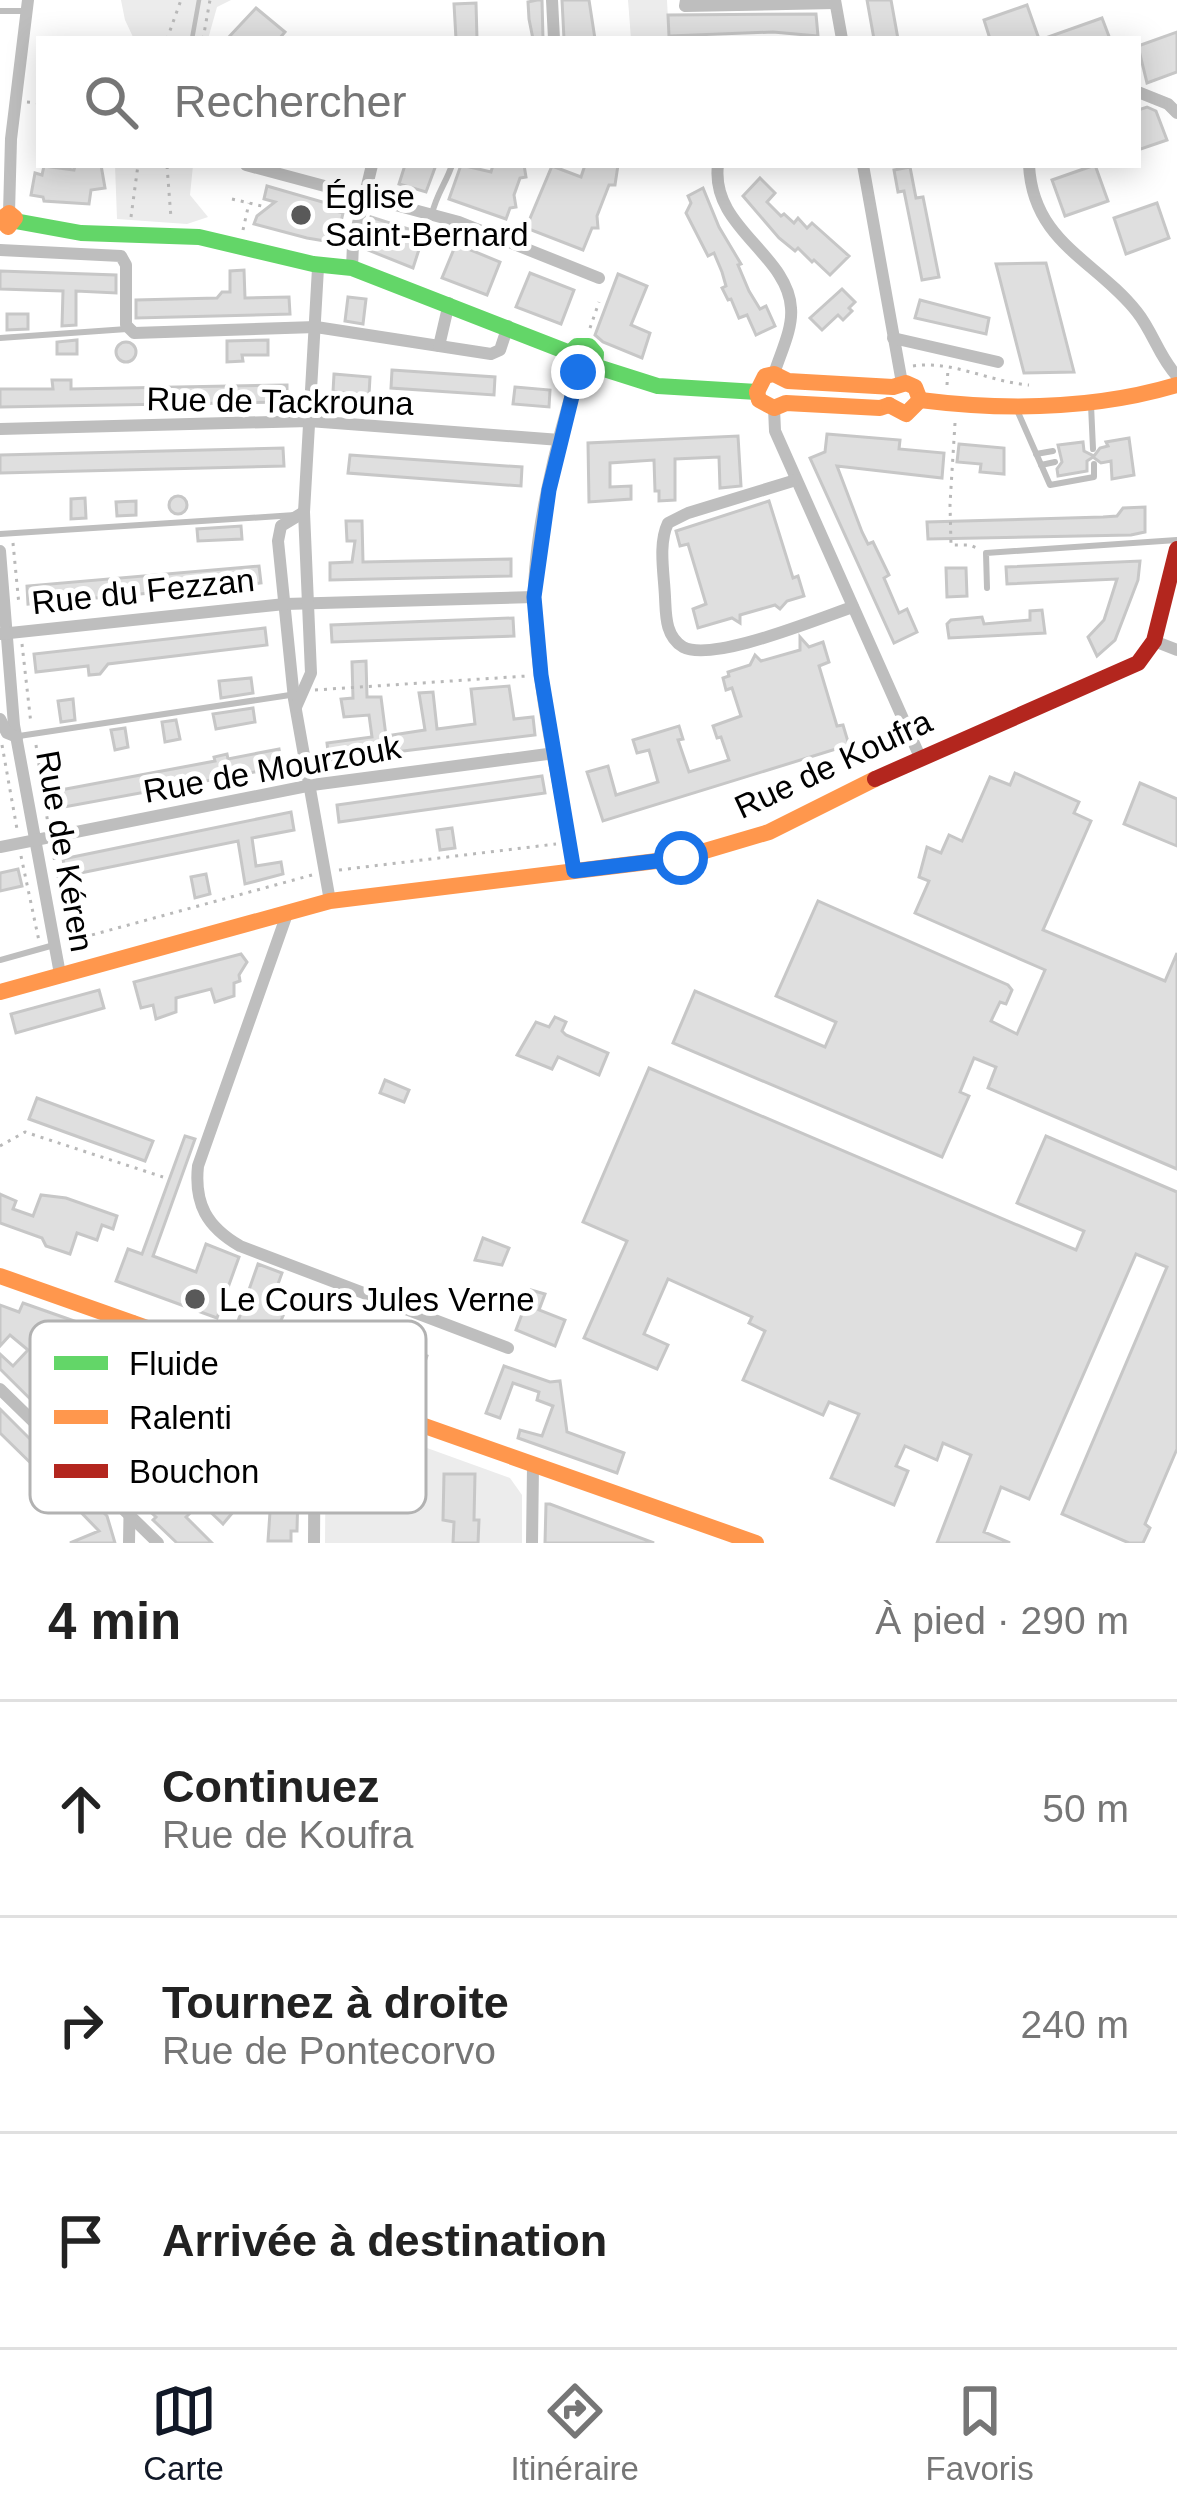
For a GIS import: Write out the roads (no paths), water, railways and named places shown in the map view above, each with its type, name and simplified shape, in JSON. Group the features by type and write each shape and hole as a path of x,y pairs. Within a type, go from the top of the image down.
{"street":[{"path":"552,0 554,36"},
{"path":"686,0 686,6 835,1 841,36"},
{"path":"28,5 6,218 70,230 200,238 318,268 352,268 570,352 577,346 589,346 596,354 560,440 534,597 541,675 574,871"},
{"path":"1141,93 1177,113"},
{"path":"260,168 432,214 510,240 599,278"},
{"path":"352,268 371,168"},
{"path":"718,168 717,183 726,207 789,295 791,316 781,377 790,396 780,405 775,431 920,757"},
{"path":"864,168 893,338 899,385 896,413 916,410 920,400 915,387 899,385 765,376 757,392 759,400 780,405 880,408 899,385"},
{"path":"1029,168 1033,194 1051,229 1078,261 1122,295 1177,376"},
{"path":"0,250 121,256 127,265 128,329 140,333 316,328 491,354 500,350 508,326"},
{"path":"299,696 311,673 299,513 318,268"},
{"path":"440,346 449,303"},
{"path":"893,338 998,362"},
{"path":"586,369 658,386 757,392"},
{"path":"920,400 1015,406 1091,402 1177,386"},
{"name":"Rue de Tackrouna","path":"0,429 309,421 560,440"},
{"path":"796,480 668,523 663,538 671,634 684,647 716,651 853,607"},
{"path":"299,513 278,532 330,901"},
{"path":"1177,545 1154,641 1177,650"},
{"name":"Rue de Kéren","path":"0,551 9,633 7,739"},
{"path":"307,604 534,597"},
{"name":"Rue du Fezzan","path":"9,633 307,604"},
{"name":"Rue de Koufra","path":"0,992 330,901 681,858 769,832 920,757 1120,673 1138,663 1154,641"},
{"name":"Rue de Kéren","path":"0,719 34,839 47,947 60,974"},
{"name":"Rue de Mourzouk","path":"0,847 312,785 555,753"},
{"path":"288,911 198,1166 195,1189 200,1206 223,1235 240,1246 508,1348"},
{"path":"0,1276 133,1321"},
{"path":"0,1389 30,1419"},
{"path":"426,1427 755,1543"},
{"path":"532,1543 533,1466"},
{"path":"126,1513 158,1543"},
{"path":"129,1543 130,1513"},
{"path":"314,1513 314,1543"}],"lane":[{"path":"0,10 28,5"},
{"path":"432,214 451,168"},
{"path":"0,338 128,329"},
{"path":"1090,447 1091,402"},
{"path":"1015,406 1050,484 1094,477 1091,466"},
{"path":"1036,454 1053,451"},
{"path":"1041,464 1055,462"},
{"path":"1046,474 1057,472"},
{"path":"0,533 299,513"},
{"path":"987,588 986,553 1177,545"},
{"path":"7,739 299,696"},
{"path":"0,960 47,947"}],"waterway":[{"path":"193,36 199,0"}],"place":[{"name":"Église Saint-Bernard","path":"301,215"},
{"name":"Le Cours Jules Verne","path":"195,1299"}]}
